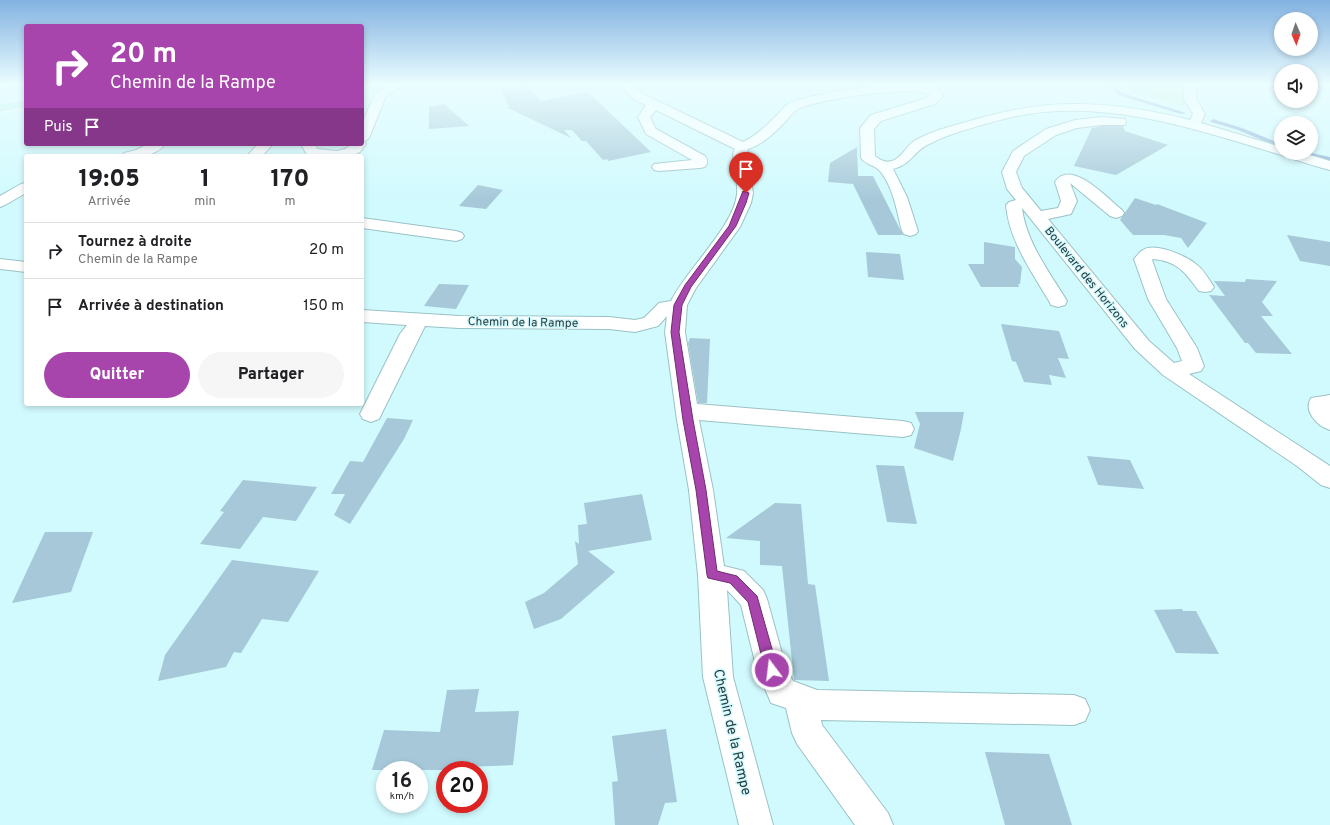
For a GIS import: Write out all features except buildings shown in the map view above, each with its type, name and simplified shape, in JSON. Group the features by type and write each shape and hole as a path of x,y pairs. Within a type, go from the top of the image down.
{"street":[{"path":"364,133 369,122"},
{"path":"646,122 650,131 700,159 700,164 659,167"},
{"path":"692,122 742,147 753,145 777,122"},
{"path":"872,122 867,128 868,158 876,164 883,166 892,165 905,160 913,148 933,136 976,122"},
{"name":"Boulevard des Horizons","path":"1089,122 1076,124 1051,132 1018,154 1009,172 1015,189 1142,345 1170,370 1306,460 1330,479"},
{"name":"Boulevard des Horizons","path":"1132,122 1161,124 1167,122"},
{"path":"1187,122 1274,149"},
{"path":"137,154 154,146"},
{"path":"256,154 264,146"},
{"path":"309,146 312,152 320,154"},
{"path":"346,154 358,146"},
{"name":"Chemin de la Rampe","path":"742,147 740,154 746,193 743,203 732,226 687,287 678,305 675,332 701,490 712,575 718,677 756,825"},
{"path":"1311,160 1330,166"},
{"path":"883,166 890,174 910,231"},
{"path":"1037,216 1065,211 1069,201 1062,182 1068,178 1078,181 1116,213"},
{"path":"0,202 24,188"},
{"path":"1026,202 1014,205 1014,216 1028,248 1058,301"},
{"path":"364,223 456,236"},
{"path":"1170,370 1194,366 1187,348 1157,299 1144,258 1149,254 1168,255 1192,269 1205,287"},
{"path":"0,264 24,267"},
{"name":"Chemin de la Rampe","path":"364,316 459,322 609,323 635,326 650,322 666,307 678,305"},
{"path":"371,414 410,334 420,319"},
{"path":"1330,402 1320,403 1320,411 1330,422"},
{"path":"687,411 903,429"},
{"path":"712,575 734,579 753,599 772,670 782,692 817,705 1074,710"},
{"path":"799,698 808,733 876,825"}],"waterway":[{"path":"1218,122 1240,129 1274,143"},
{"path":"1318,156 1330,159"}],"route":[{"path":"746,193 732,226 687,287 678,305 675,332 688,420 701,490 712,575 734,579 753,599 772,670"}]}
